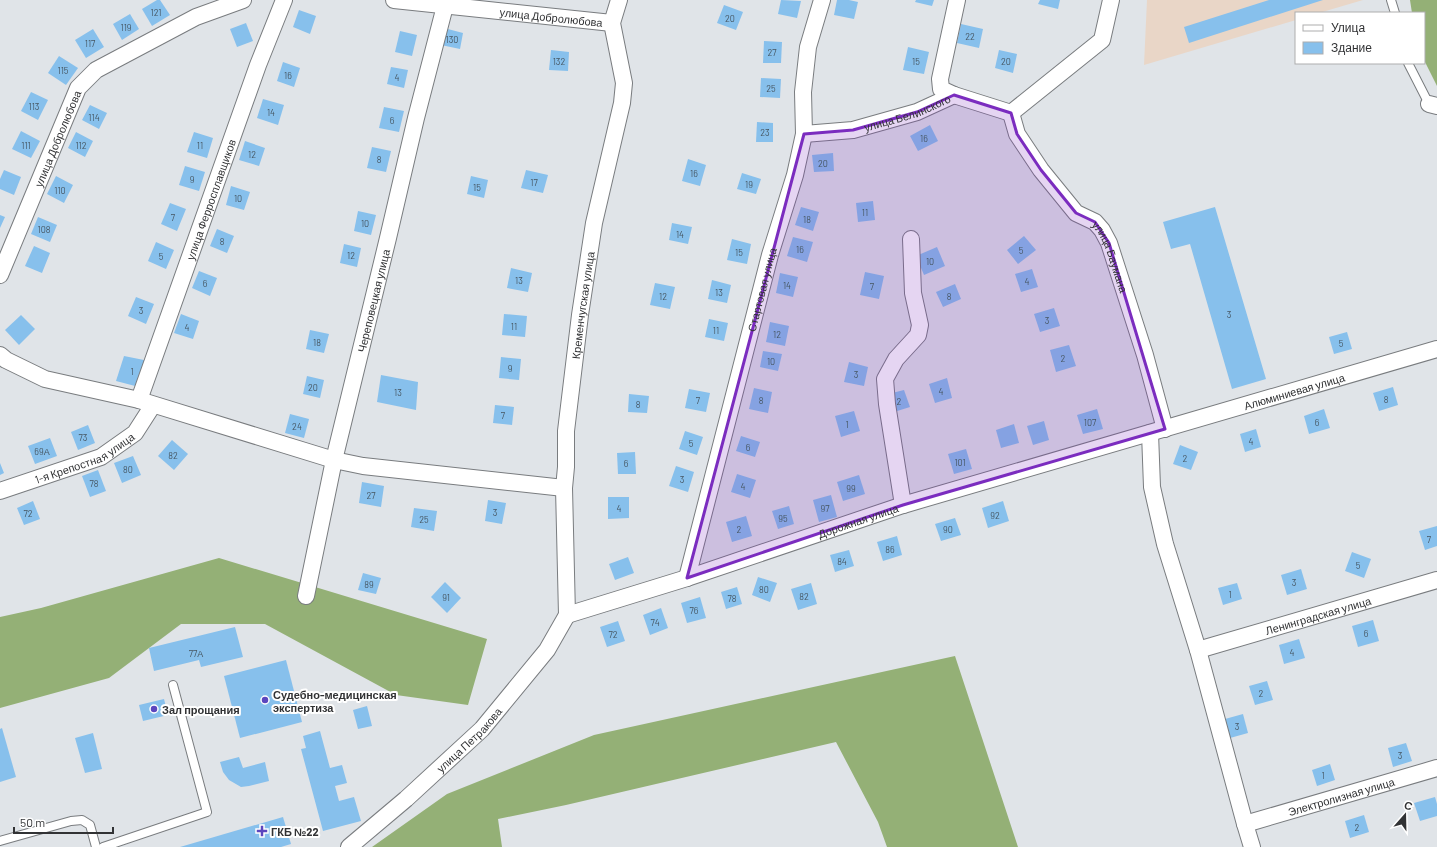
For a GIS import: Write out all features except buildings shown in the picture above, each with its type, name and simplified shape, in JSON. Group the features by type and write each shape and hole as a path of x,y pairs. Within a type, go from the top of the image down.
{"street":[{"name":"улица Добролюбова","path":"0,275 78,88 96,70 196,17 243,0"},
{"name":"улица Ферросплавщиков","path":"146,402 258,65 284,0"},
{"name":"улица Добролюбова","path":"394,0 612,23"},
{"name":"Кременчугская улица","path":"567,615 564,488 566,466 566,431 581,308 594,223 622,103 624,83 612,23 619,0"},
{"name":"Стартовая улица","path":"687,578 770,255 795,175 804,134 803,92 808,47 822,0"},
{"name":"улица Белинского","path":"954,95 941,89 940,79 957,0"},
{"path":"954,95 1011,113 1102,40 1111,0"},
{"name":"Череповецкая улица","path":"306,596 334,460 416,118 445,6"},
{"name":"улица Белинского","path":"804,134 853,130 917,112 954,95"},
{"name":"улица Баумана","path":"1011,113 1017,134 1041,170 1076,213 1096,222 1109,243 1145,355 1158,431 1152,487 1165,544 1198,650 1252,847"},
{"path":"903,505 887,404 885,379 896,359 918,335 920,325 913,293 912,239"},
{"name":"Алюминиевая улица","path":"1158,431 1437,349"},
{"path":"0,354 6,360 45,379 146,402 334,460 363,466 564,488"},
{"name":"1-я Крепостная улица","path":"0,491 101,457 135,433 146,402"},
{"name":"Дорожная улица","path":"567,615 687,578 903,505 1158,431"},
{"name":"Ленинградская улица","path":"1198,650 1437,580"},
{"name":"улица Петракова","path":"349,847 406,799 482,729 547,650 567,615"},
{"name":"Электролизная улица","path":"1245,824 1437,768"}],"lane":[{"path":"1391,0 1395,12"},
{"path":"1409,64 1433,105"},
{"path":"103,847 207,812 173,685"},
{"path":"0,841 71,821 82,820 90,825 96,847"}],"highlighted area":[{"path":"954,95 1011,113 1017,134 1041,170 1076,213 1095,222 1109,243 1165,429 903,505 687,578 804,134 853,130 917,112"}],"shaded area":[{"path":"1147,0 1363,0 1322,12 1295,12 1295,20 1144,65"}],"green space":[{"path":"1410,0 1437,0 1437,86 1425,62 1425,12 1412,12"},
{"path":"219,558 487,639 468,705 396,695 265,624 181,624 109,678 0,708 0,617 41,608"},
{"path":"955,656 1018,847 887,847 878,822 836,742 566,805 498,819 502,847 372,847 447,794 594,735"}],"place":[{"name":"Судебно-медицинская экспертиза","path":"265,700"},
{"name":"Зал прощания","path":"154,709"},
{"name":"ГКБ №22","path":"262,831"}]}
